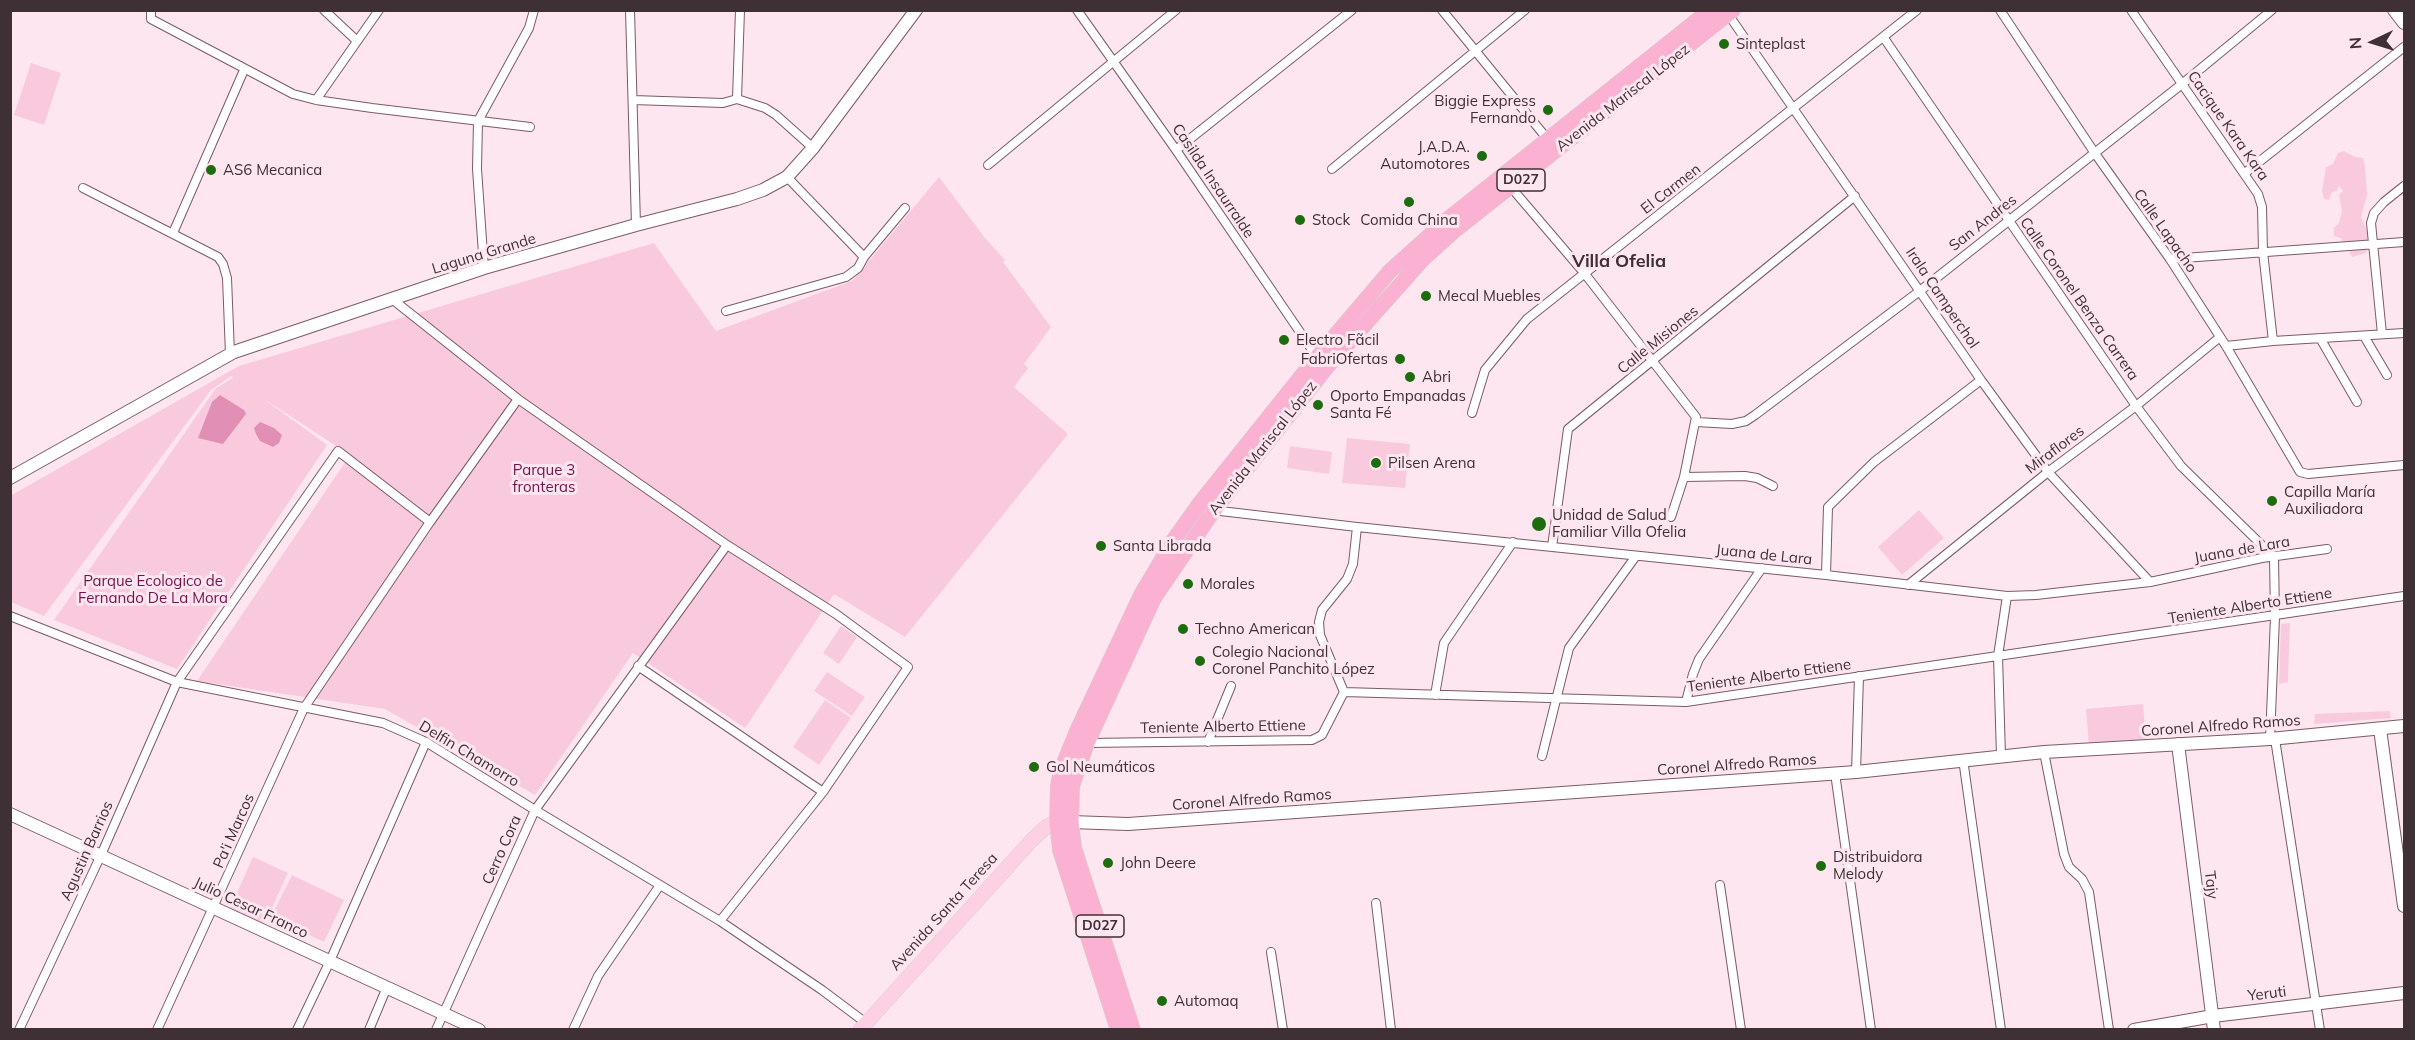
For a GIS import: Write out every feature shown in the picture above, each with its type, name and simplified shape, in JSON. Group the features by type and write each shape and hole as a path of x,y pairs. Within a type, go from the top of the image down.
{"highway":[{"name":"Avenida Mariscal López","path":"1118,1029 1064,863 1064,822 1058,786 1061,770 1077,731 1142,593 1197,506 1362,316 1390,271 1417,245 1506,182 1552,145 1710,10"},
{"name":"Avenida Mariscal López","path":"1552,145 1731,12"},
{"name":"Avenida Mariscal López","path":"1133,1029 1064,822 1072,786 1087,743 1154,598 1214,510 1321,363"}],"main road":[{"path":"2394,10 2404,23"},
{"name":"Laguna Grande","path":"10,478 230,354 484,268 636,225 736,200 763,190 787,177 813,148 913,12"},
{"name":"Coronel Alfredo Ramos","path":"1064,822 1128,824 1856,772 2044,752 2272,739 2404,726"},
{"path":"2380,729 2404,906"},
{"name":"Tajy","path":"2178,744 2214,1029"},
{"name":"Julio Cesar Franco","path":"10,814 479,1029"},
{"name":"Avenida Santa Teresa","path":"863,1026 1031,841 1047,826 1064,822"},
{"name":"Yeruti","path":"2134,1029 2213,1016 2404,993"}],"street":[{"path":"324,10 356,40"},
{"path":"316,100 379,10"},
{"path":"484,268 477,169 478,121 529,28 534,10"},
{"path":"630,10 636,225"},
{"path":"737,99 740,10"},
{"name":"Casilda Insaurralde","path":"1077,10 1176,150 1321,363"},
{"path":"988,165 1176,10"},
{"path":"1176,150 1352,10"},
{"path":"1442,10 1552,145"},
{"path":"1332,169 1525,10"},
{"name":"El Carmen","path":"1472,413 1485,370 1527,319 1795,109 1917,10"},
{"name":"Calle Lapacho","path":"2000,10 2094,152 2170,259 2226,346 2300,472 2308,474 2404,465"},
{"name":"Cacique Kara Kara","path":"2131,10 2258,194 2273,340"},
{"name":"San Andres","path":"1696,422 1732,424 1746,421 1755,415 1921,290 2272,10"},
{"name":"Irala Camperchol","path":"1731,12 1981,380 2048,472 2150,582"},
{"path":"151,15 244,70 293,94 316,100 530,127"},
{"name":"Calle Coronel Benza Carrera","path":"1884,38 2136,406 2181,466 2274,557"},
{"path":"2245,173 2404,47"},
{"path":"173,233 244,70"},
{"path":"633,100 713,103 737,99 765,108 776,115 813,148"},
{"path":"787,177 864,257"},
{"path":"1506,182 1585,274 1696,417 1684,477 1671,518"},
{"path":"2382,334 2371,223 2374,213 2404,186"},
{"path":"83,188 212,253 223,264 227,278 230,354"},
{"name":"Calle Misiones","path":"1552,547 1568,429 1855,196"},
{"path":"726,311 846,277 858,268 864,257 905,208"},
{"path":"2170,259 2404,242"},
{"path":"392,298 518,399 727,545 836,614 908,667 823,792 720,921"},
{"path":"2226,346 2273,340 2404,333"},
{"path":"2364,336 2387,375"},
{"name":"Miraflores","path":"1908,585 2220,338"},
{"path":"2320,338 2357,402"},
{"path":"1826,574 1828,507 1874,462 1981,380"},
{"name":"Pa'i Marcos","path":"157,1029 215,907 304,708 430,522 518,399"},
{"name":"Agustin Barrios","path":"19,1029 101,855 177,682 338,451 430,522"},
{"path":"1684,477 1745,476 1757,478 1773,486"},
{"name":"Juana de Lara","path":"1197,506 1357,527 1826,574 2007,596 2036,596 2150,582 2274,557 2327,549"},
{"path":"1344,692 1320,634 1319,622 1322,610 1347,579 1353,564 1357,527"},
{"path":"1434,695 1444,643 1513,542"},
{"name":"Cerro Cora","path":"435,1029 535,810 727,545"},
{"path":"1542,756 1569,648 1636,556"},
{"path":"2274,557 2272,739 2320,1029"},
{"path":"1686,702 1699,659 1762,568"},
{"path":"2001,756 1998,656 2007,596"},
{"name":"Teniente Alberto Ettiene","path":"1087,743 1318,738 1333,717 1344,692 1686,702 2275,617 2404,596"},
{"name":"Delfin Chamorro","path":"10,615 177,682 383,723 426,742 720,921 822,990 863,1026"},
{"path":"638,666 823,792"},
{"path":"1856,772 1859,676"},
{"path":"1208,742 1231,686"},
{"path":"297,1029 330,960 426,742"},
{"path":"2044,752 2064,854 2069,867 2082,879 2089,892 2109,1029"},
{"path":"1963,759 2001,1029"},
{"path":"1835,772 1871,1029"},
{"path":"573,1029 598,976 660,885"},
{"path":"1720,885 1742,1029"},
{"path":"1376,903 1391,1029"},
{"path":"1271,952 1283,1029"},
{"path":"369,1029 387,987"},
{"path":"1133,1029 1144,1029"}],"green space":[{"path":"31,63 61,73 44,125 14,115"},
{"path":"2344,151 2355,157 2363,158 2365,166 2367,195 2361,217 2370,239 2366,253 2352,257 2341,238 2334,236 2334,228 2339,223 2342,211 2339,195 2343,191 2339,186 2337,191 2332,192 2329,200 2324,199 2322,191 2326,167 2333,164 2338,153"},
{"name":"Parque 3 fronteras","path":"939,177 985,238 1005,260 1003,262 1051,327 1024,364 1028,368 1014,387 1068,434 905,637 834,594 745,728 633,653 535,795 385,709 197,681 350,455 264,399 327,445 177,669 54,620 216,388 233,378 231,376 211,390 44,616 11,602 10,496 239,366 654,243 716,331 852,281"},
{"name":"Pilsen Arena","path":"1347,438 1410,444 1405,488 1342,483"},
{"path":"1290,446 1332,452 1329,474 1287,468"},
{"path":"1919,510 1944,538 1902,575 1878,547"},
{"path":"2290,623 2288,682 2279,684 2281,624"},
{"path":"841,626 857,637 839,664 823,653"},
{"path":"827,672 865,697 852,716 814,691"},
{"path":"825,700 851,718 819,765 793,747"},
{"path":"2143,704 2146,740 2089,745 2086,709"},
{"path":"2390,711 2391,718 2314,724 2315,714"},
{"path":"253,857 288,873 263,927 229,911"},
{"path":"292,875 344,900 324,942 271,917"}],"shaded area":[{"path":"220,395 244,410 246,414 223,444 198,438 212,402"},
{"path":"260,422 274,428 282,435 279,443 273,447 260,441 254,428"}],"place":[{"name":"Sinteplast","path":"1724,44"},
{"name":"Biggie Express Fernando","path":"1548,110"},
{"name":"J.A.D.A. Automotores","path":"1482,156"},
{"name":"AS6 Mecanica","path":"211,170"},
{"name":"Comida China","path":"1409,202"},
{"name":"Stock","path":"1300,220"},
{"name":"Mecal Muebles","path":"1426,296"},
{"name":"Electro Fãcil","path":"1284,340"},
{"name":"FabriOfertas","path":"1400,359"},
{"name":"Abri","path":"1410,377"},
{"name":"Oporto Empanadas Santa Fé","path":"1318,405"},
{"name":"Pilsen Arena","path":"1376,463"},
{"name":"Capilla María Auxiliadora","path":"2272,501"},
{"name":"Unidad de Salud Familiar Villa Ofelia","path":"1539,524"},
{"name":"Santa Librada","path":"1101,546"},
{"name":"Morales","path":"1188,584"},
{"name":"Techno American","path":"1183,629"},
{"name":"Colegio Nacional Coronel Panchito López","path":"1200,661"},
{"name":"Gol Neumáticos","path":"1034,767"},
{"name":"John Deere","path":"1108,863"},
{"name":"Distribuidora Melody","path":"1821,866"},
{"name":"Automaq","path":"1162,1001"}],"district":[{"name":"Villa Ofelia","path":"1619,262"}],"park label":[{"name":"Parque Ecologico de Fernando De La Mora","path":"153,590"}]}
